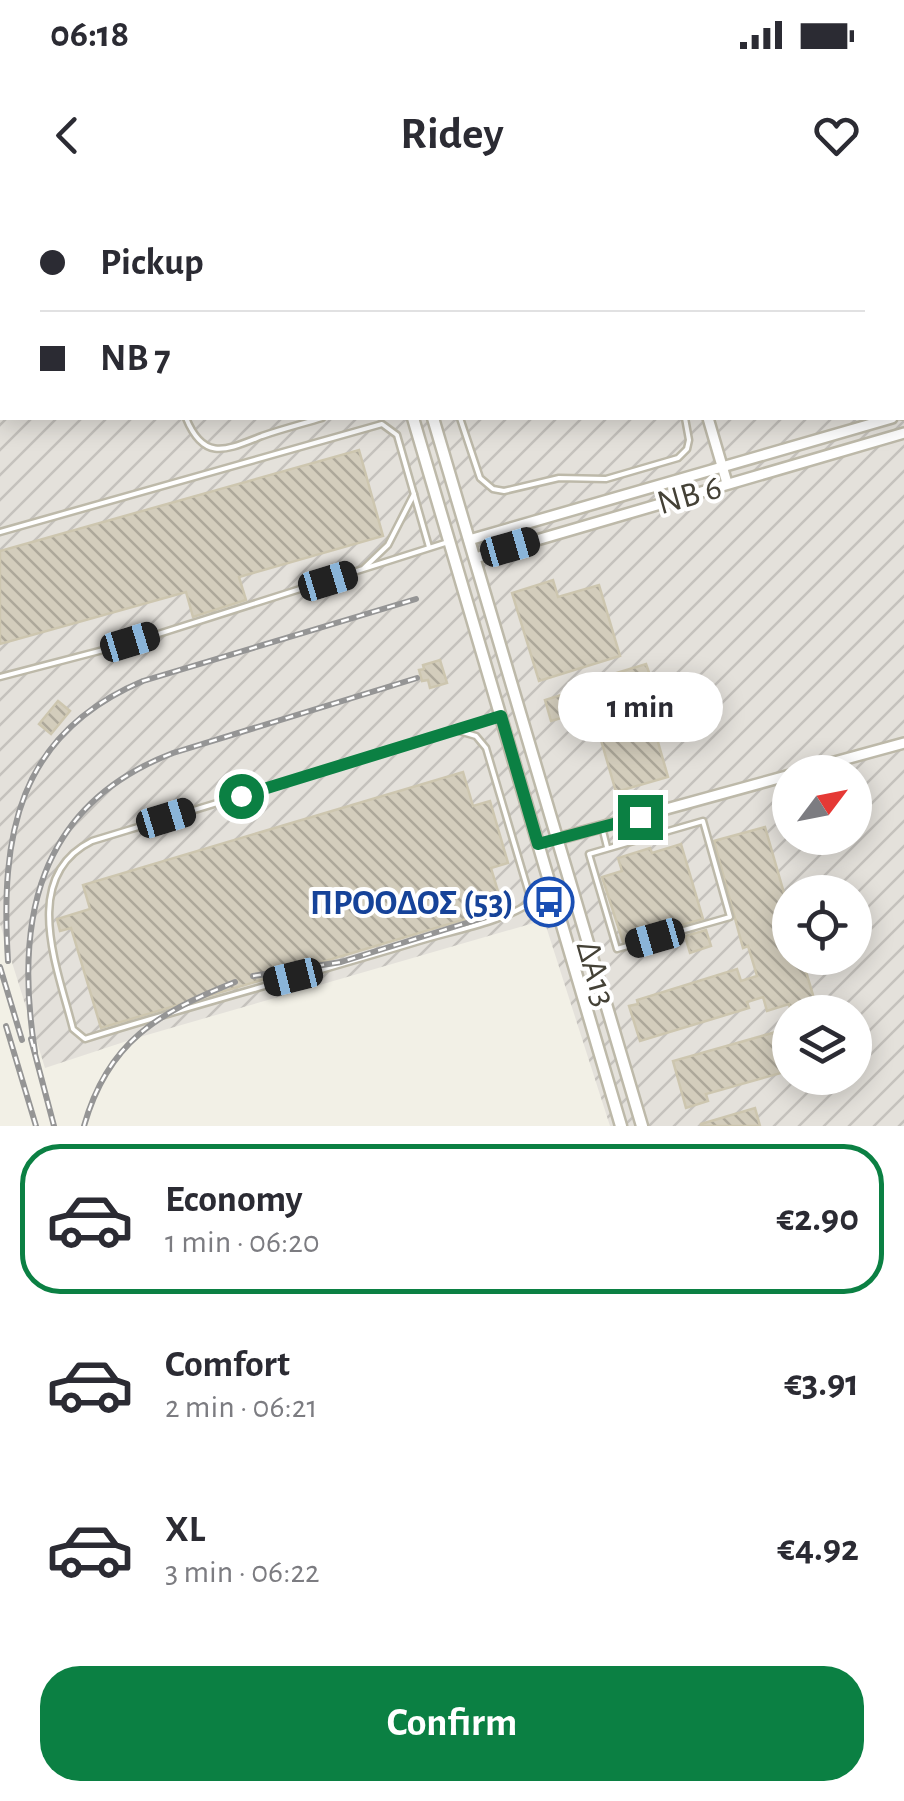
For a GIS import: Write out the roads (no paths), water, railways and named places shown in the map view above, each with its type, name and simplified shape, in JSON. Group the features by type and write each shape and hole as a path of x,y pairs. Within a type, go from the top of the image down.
{"street":[{"name":"ΔΑ13","path":"415,420 621,1126"},
{"name":"ΔΑ13","path":"434,420 642,1126"},
{"path":"709,420 727,483"},
{"name":"ΝΒ 6","path":"469,540 885,420"},
{"name":"ΝΒ 6","path":"474,558 904,433"},
{"path":"452,548 469,540"},
{"path":"452,548 474,558"},
{"path":"860,755 904,743"},
{"path":"538,844 772,780"}],"lane":[{"path":"187,420 201,442 221,450 315,420"},
{"path":"285,420 288,428"},
{"path":"461,420 480,478 504,491 559,478 606,479 678,458 684,454 689,440 686,420"},
{"path":"0,532 382,424 397,434 429,548"},
{"path":"362,570 388,545 414,494"},
{"path":"0,677 130,642 429,548 452,548"},
{"path":"459,731 476,736 486,748 530,896 528,904 349,962 85,1038 73,1029 47,910 67,858 78,848 501,716"},
{"path":"703,821 730,917 617,949 589,854 608,849 703,821"},
{"path":"602,827 608,849"}],"railway":[{"path":"8,961 6,915 14,831 25,794 43,760 68,730 101,703 143,681 416,599"},
{"path":"35,1052 29,1004 34,914 45,873 64,836 91,803 127,775 173,753 417,678"},
{"path":"253,976 341,962 508,910"},
{"path":"0,967 22,1040"},
{"path":"84,1126 94,1097 122,1051 160,1019 235,982"},
{"path":"6,1026 36,1126"},
{"path":"31,1039 54,1126"}],"place":[{"name":"ΠΡΟΟΔΟΣ (53)","path":"549,902"}]}
